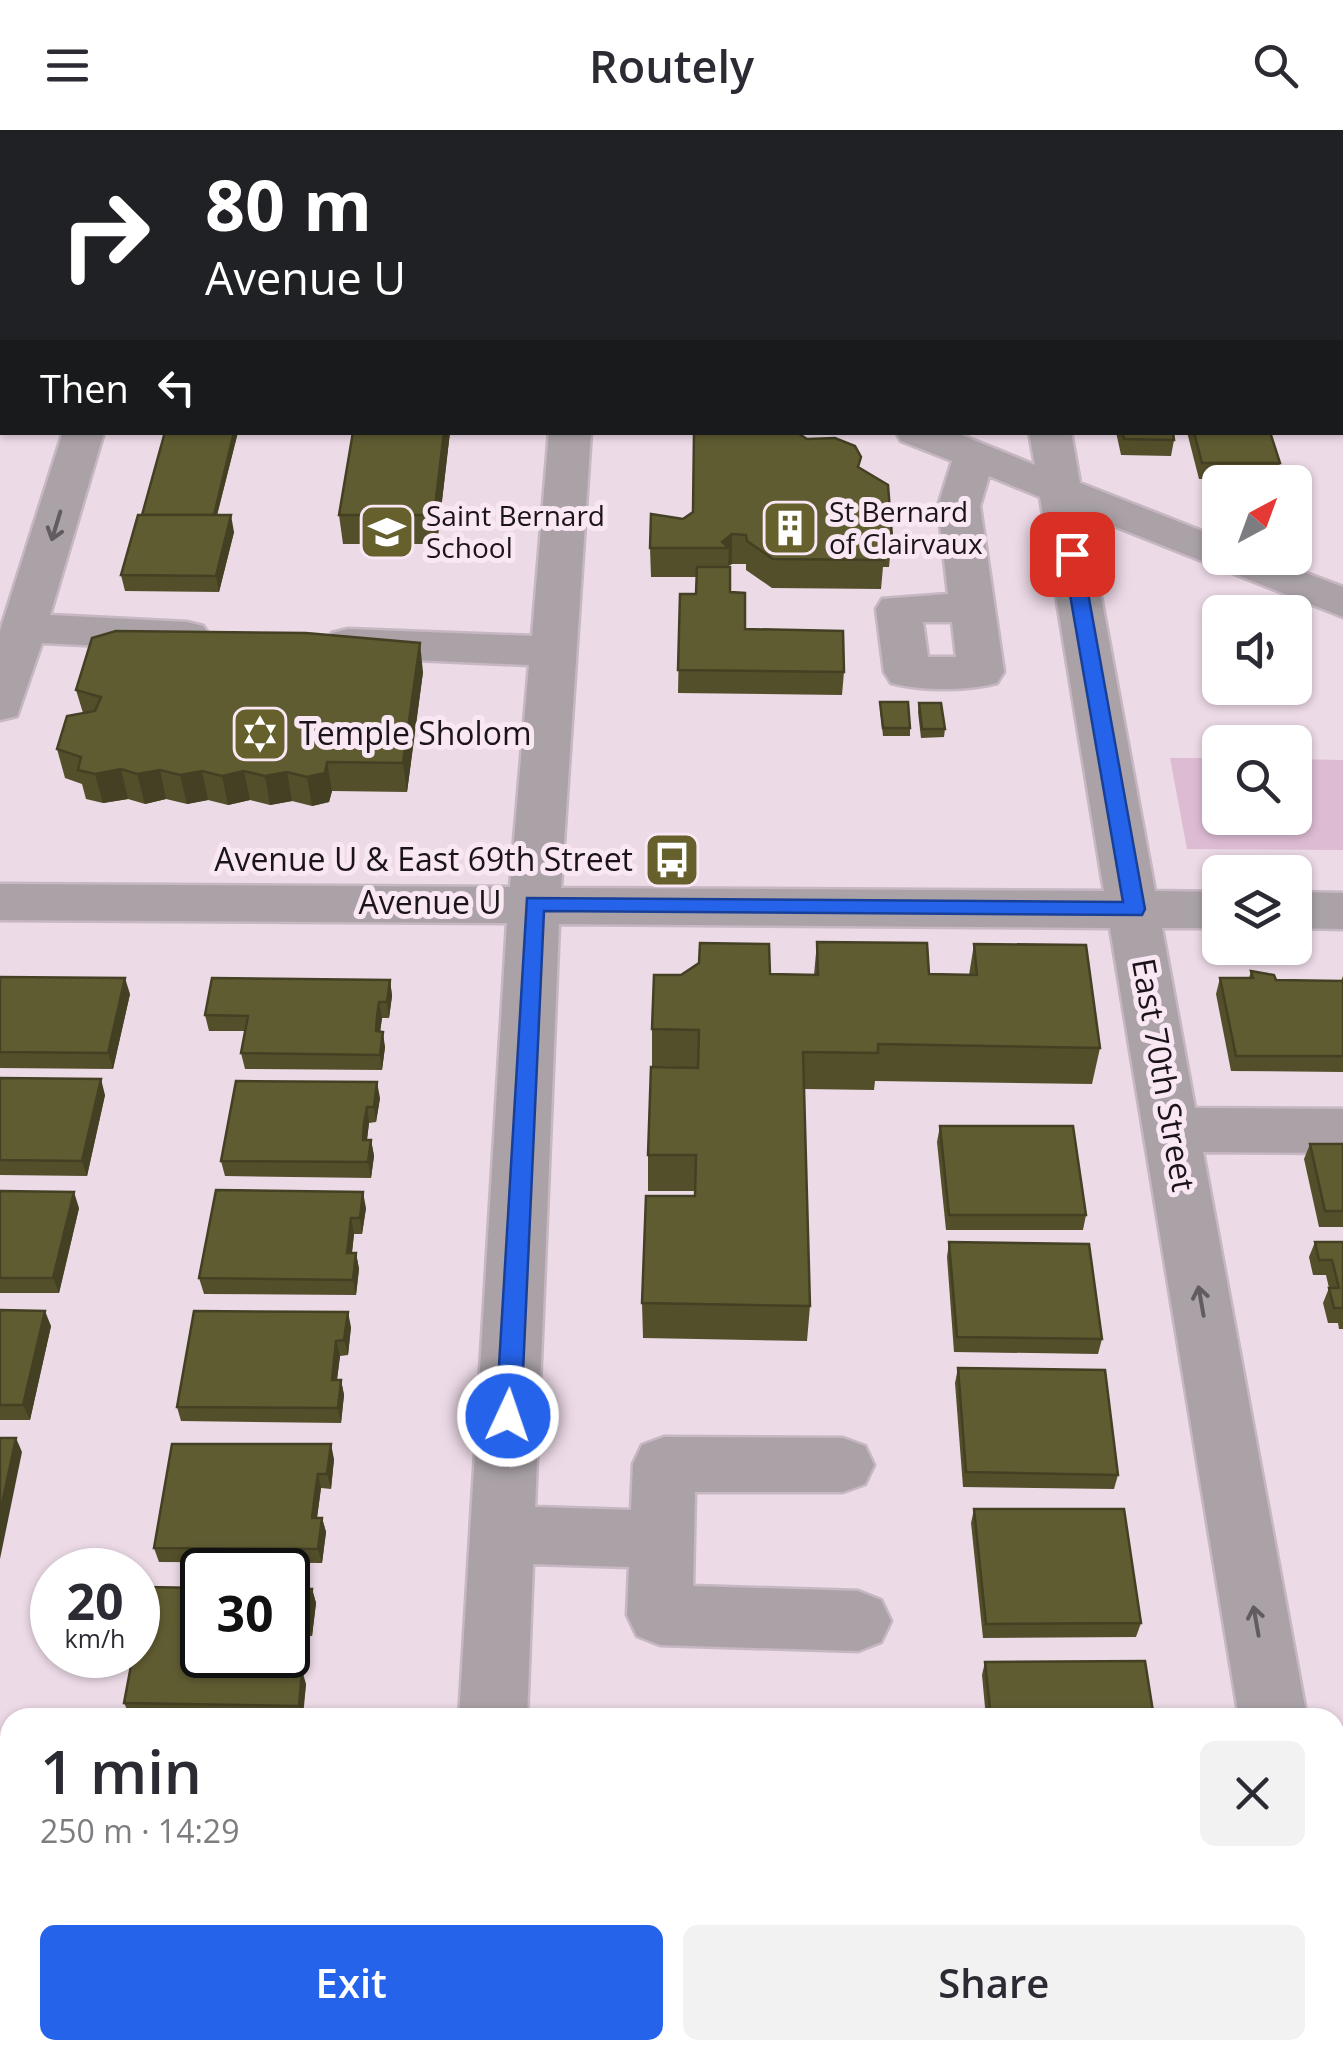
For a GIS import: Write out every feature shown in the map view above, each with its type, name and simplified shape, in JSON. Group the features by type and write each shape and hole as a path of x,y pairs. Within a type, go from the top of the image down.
{"street":[{"path":"0,705 83,435"},
{"path":"494,1708 534,903 570,435"},
{"path":"923,435 1202,547"},
{"name":"East 70th Street","path":"1051,435 1271,1708"},
{"path":"973,607 959,506 974,456"},
{"path":"1272,575 1343,603"},
{"path":"26,628 226,638"},
{"path":"303,641 552,650"},
{"name":"Avenue U","path":"0,902 1202,910"},
{"path":"1312,910 1343,911"},
{"path":"1172,1130 1343,1131"},
{"path":"844,1465 664,1464 660,1615 858,1621"},
{"path":"502,1535 660,1539"}],"shaded area":[{"path":"1170,758 1202,758 1202,835 1312,835 1312,759 1343,760 1343,850 1187,849"}],"building":[{"path":"164,435 233,435 214,515 142,515"},
{"path":"352,435 444,435 434,515 339,515"},
{"name":"St Bernard of Clairvaux","path":"694,435 835,438 855,446 861,457 858,467 888,485 892,537 882,537 884,560 773,559 747,541 746,535 732,534 722,542 729,548 650,548 651,514 683,519 693,512"},
{"path":"1123,435 1173,435 1174,440 1124,439"},
{"path":"1195,435 1271,435 1280,463 1202,463"},
{"path":"138,515 231,515 216,576 121,575"},
{"path":"697,567 730,567 730,592 745,593 745,629 843,631 844,672 678,670 680,594 696,594"},
{"name":"Temple Sholom","path":"116,631 306,633 420,643 403,763 327,762 325,773 307,777 287,772 265,776 244,771 222,776 202,771 180,775 160,770 137,774 121,769 95,774 78,770 81,757 57,749 67,716 95,711 101,697 76,690 92,638"},
{"path":"880,702 908,702 910,728 883,728"},
{"path":"919,703 941,703 945,729 922,729"},
{"path":"817,942 927,943 929,974 977,975 974,944 1086,945 1100,1048 878,1044 878,1053 803,1052 810,1306 642,1303 646,1196 695,1196 696,1155 648,1155 651,1067 698,1068 699,1030 652,1029 654,975 681,975 699,963 700,943 769,944 770,974 818,975"},
{"path":"1251,971 1274,975 1276,980 1343,981 1343,1056 1236,1056 1220,978 1253,978"},
{"path":"0,977 125,978 108,1053 0,1052"},
{"path":"212,978 390,980 387,1002 379,1002 376,1031 383,1032 380,1055 241,1053 248,1016 205,1015"},
{"path":"0,1078 101,1079 82,1161 0,1160"},
{"path":"236,1081 377,1082 374,1107 367,1107 364,1123 363,1140 371,1140 368,1162 221,1161"},
{"path":"940,1126 1073,1126 1086,1215 949,1215"},
{"path":"1310,1144 1343,1144 1343,1211 1325,1211"},
{"path":"216,1190 363,1192 360,1218 351,1218 347,1253 356,1253 353,1280 199,1278"},
{"path":"0,1191 74,1192 53,1278 0,1278"},
{"path":"949,1242 1089,1244 1102,1339 957,1337"},
{"path":"1315,1242 1343,1242 1343,1308 1334,1308 1329,1288 1339,1288 1332,1260 1319,1260"},
{"path":"0,1310 45,1311 23,1405 0,1405"},
{"path":"194,1311 348,1312 344,1340 336,1341 332,1380 341,1380 338,1408 177,1407"},
{"path":"958,1368 1105,1370 1118,1475 966,1472"},
{"path":"0,1438 16,1438 0,1513"},
{"path":"172,1444 331,1444 327,1474 318,1474 312,1518 322,1518 318,1549 154,1548"},
{"path":"974,1509 1124,1509 1141,1623 986,1624"},
{"path":"160,1587 180,1588 180,1678 301,1678 299,1706 124,1703 129,1678 160,1678"},
{"path":"1145,1661 1152,1708 990,1708 985,1662"}],"place":[{"name":"St Bernard of Clairvaux","path":"790,528"},
{"name":"Saint Bernard School","path":"387,532"},
{"name":"Temple Sholom","path":"260,734"},
{"name":"Avenue U & East 69th Street","path":"672,860"}],"route":[{"path":"508,1416 534,903 1134,909 1072,554"}]}
